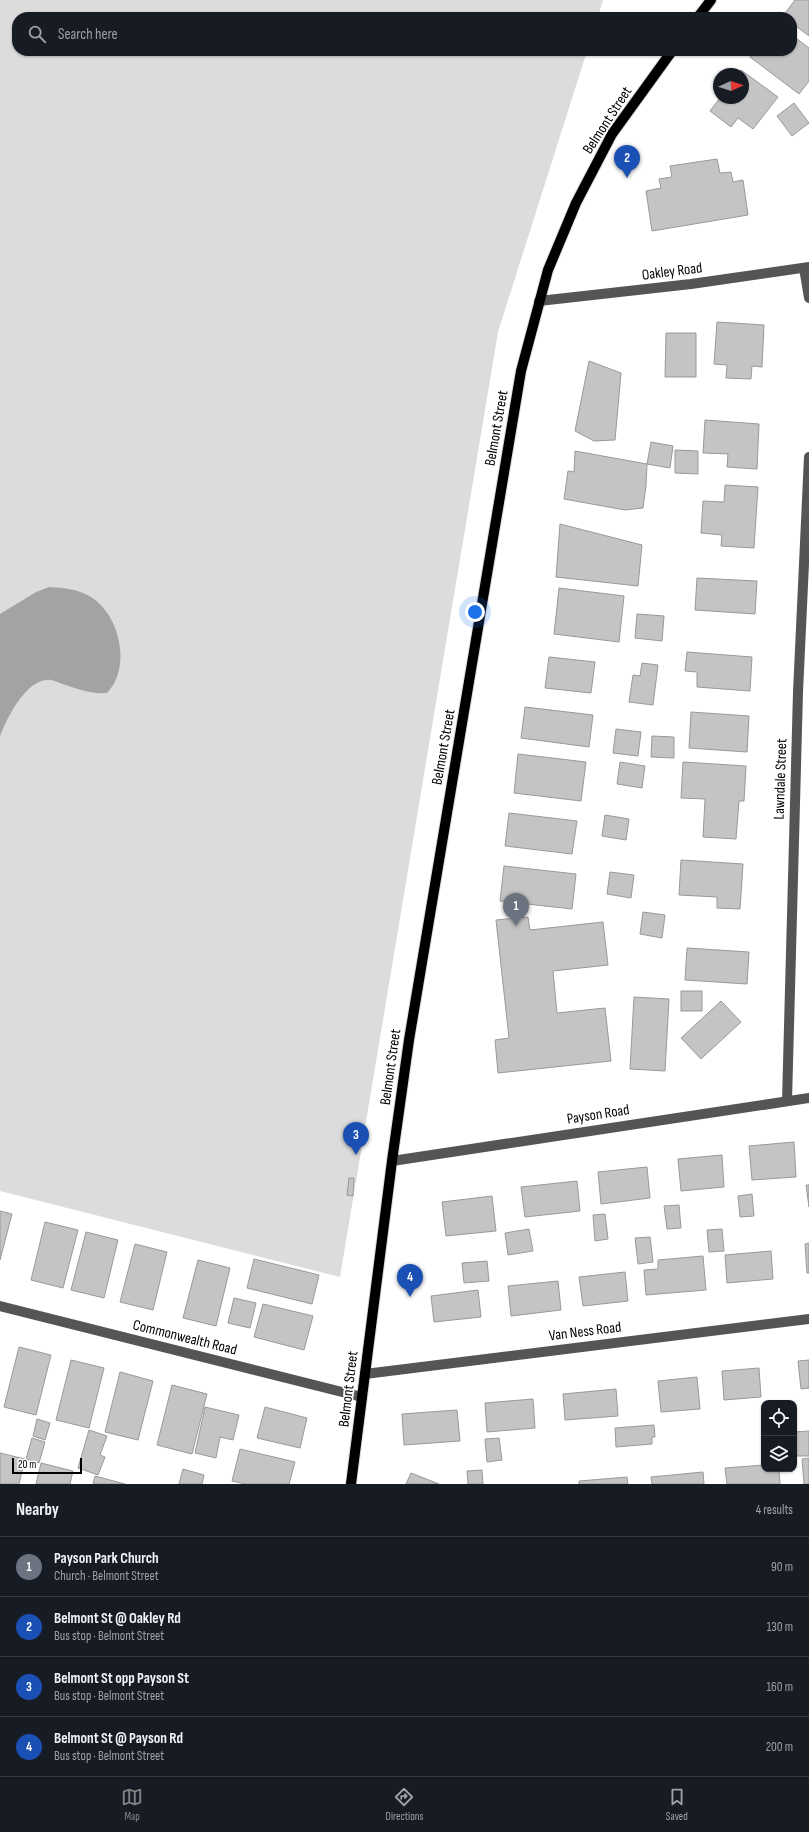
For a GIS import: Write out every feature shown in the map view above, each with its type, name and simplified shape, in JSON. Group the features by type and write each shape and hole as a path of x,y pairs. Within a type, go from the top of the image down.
{"main road":[{"path":"702,12 711,0"},
{"name":"Belmont Street","path":"351,1484 408,1040 521,371 548,270 576,202 612,134 668,56"}],"street":[{"name":"Oakley Road","path":"539,301 691,284 807,268"},
{"path":"807,268 809,298"},
{"name":"Lawndale Street","path":"787,1101 798,700 809,458"},
{"name":"Payson Road","path":"392,1161 809,1098"},
{"name":"Commonwealth Road","path":"0,1306 362,1397"},
{"name":"Van Ness Road","path":"365,1374 809,1318"}],"shaded area":[{"path":"0,0 603,0 599,12 12,12 12,56 585,56 498,332 340,1277 0,1191"},
{"path":"49,587 65,588 81,592 91,597 101,605 109,616 119,642 121,656 119,670 115,682 107,693 86,691 51,680 42,681 34,685 19,700 0,736 0,614 36,592"}],"building":[{"path":"795,0 809,0 809,36 797,27 797,12 786,12"},
{"path":"797,39 809,48 809,81 799,94 750,57 797,56"},
{"path":"749,76 778,97 753,129 738,118 731,127 710,111 715,104 749,104"},
{"path":"794,103 809,123 792,136 777,116"},
{"path":"717,159 720,173 731,172 733,182 743,180 748,215 652,231 646,191 661,188 659,179 672,177 670,166"},
{"path":"717,322 764,325 762,367 752,366 751,379 726,378 727,365 714,364"},
{"path":"666,333 696,333 696,377 665,377"},
{"path":"589,361 621,373 615,440 594,441 575,431"},
{"path":"705,420 759,424 757,469 727,467 728,454 703,453"},
{"path":"651,442 673,446 670,468 647,464"},
{"path":"675,450 698,451 698,474 675,473"},
{"path":"575,451 647,464 643,508 625,510 564,499 568,471 574,472"},
{"path":"725,485 758,487 754,548 721,546 722,535 701,533 703,501 724,502"},
{"path":"560,524 642,545 638,586 556,577"},
{"path":"697,578 757,581 755,614 695,610"},
{"path":"559,588 624,596 619,642 554,634"},
{"path":"637,614 664,616 662,641 635,638"},
{"path":"687,652 752,657 750,691 697,687 697,672 685,671"},
{"path":"549,657 595,662 591,693 545,688"},
{"path":"642,663 658,665 653,705 629,702 633,675 640,676"},
{"path":"525,707 593,715 589,747 521,738"},
{"path":"691,712 749,716 747,752 689,748"},
{"path":"616,729 641,732 638,756 613,753"},
{"path":"652,736 674,737 674,758 651,757"},
{"path":"518,754 586,762 581,801 514,793"},
{"path":"620,762 645,766 642,788 617,784"},
{"path":"683,762 746,766 744,801 739,801 736,839 703,837 705,799 681,798"},
{"path":"509,813 577,821 572,854 505,846"},
{"path":"605,815 629,819 626,840 602,836"},
{"path":"681,860 743,864 740,909 717,908 717,897 679,895"},
{"path":"504,866 576,874 572,909 500,901"},
{"path":"610,872 634,875 631,898 607,894"},
{"path":"643,912 665,915 662,938 640,934"},
{"path":"528,917 530,930 603,922 608,965 553,971 557,1013 605,1008 611,1061 498,1073 495,1040 509,1038 496,920"},
{"path":"687,948 749,952 747,984 685,980"},
{"path":"681,991 702,991 702,1011 681,1011"},
{"path":"634,997 669,999 665,1071 630,1069"},
{"path":"721,1001 741,1022 701,1059 681,1038"},
{"path":"794,1142 796,1177 752,1180 749,1146"},
{"path":"722,1155 724,1187 681,1191 678,1159"},
{"path":"647,1167 650,1198 601,1204 598,1172"},
{"path":"349,1178 354,1178 353,1196 347,1195"},
{"path":"577,1181 580,1211 525,1217 521,1187"},
{"path":"806,1185 809,1185 809,1207"},
{"path":"752,1194 754,1216 740,1217 738,1196"},
{"path":"492,1196 496,1231 446,1236 442,1202"},
{"path":"679,1205 681,1228 667,1229 664,1206"},
{"path":"0,1211 12,1214 0,1260"},
{"path":"605,1214 608,1239 595,1241 593,1215"},
{"path":"45,1222 78,1230 63,1288 31,1280"},
{"path":"529,1229 533,1251 508,1255 505,1233"},
{"path":"722,1229 724,1251 709,1252 707,1230"},
{"path":"86,1232 118,1240 104,1298 71,1290"},
{"path":"650,1237 653,1262 638,1264 635,1238"},
{"path":"809,1243 809,1273 807,1273 805,1244"},
{"path":"135,1244 167,1252 153,1310 120,1302"},
{"path":"771,1251 773,1279 727,1283 725,1255"},
{"path":"703,1256 706,1290 646,1295 644,1270 658,1269 658,1260"},
{"path":"254,1259 319,1275 312,1304 247,1288"},
{"path":"198,1260 230,1268 216,1326 183,1318"},
{"path":"487,1261 489,1281 464,1283 462,1263"},
{"path":"625,1272 628,1301 583,1306 579,1277"},
{"path":"558,1281 561,1310 511,1316 508,1286"},
{"path":"478,1290 481,1317 434,1322 431,1296"},
{"path":"234,1298 256,1303 250,1328 228,1323"},
{"path":"263,1304 313,1316 304,1350 254,1337"},
{"path":"19,1347 51,1355 36,1415 4,1407"},
{"path":"71,1360 104,1368 89,1428 56,1420"},
{"path":"809,1360 809,1388 801,1389 798,1361"},
{"path":"759,1368 761,1397 724,1400 722,1371"},
{"path":"120,1372 153,1381 138,1440 105,1432"},
{"path":"697,1377 700,1409 661,1412 658,1381"},
{"path":"172,1385 207,1394 192,1454 157,1445"},
{"path":"616,1389 618,1416 565,1420 563,1394"},
{"path":"533,1399 535,1428 487,1432 485,1403"},
{"path":"205,1407 239,1415 233,1440 220,1437 216,1458 195,1453"},
{"path":"265,1407 307,1418 300,1448 257,1438"},
{"path":"457,1410 460,1441 404,1445 402,1414"},
{"path":"37,1419 50,1423 45,1440 33,1436"},
{"path":"654,1425 655,1437 652,1437 652,1444 616,1447 615,1428"},
{"path":"89,1430 107,1436 100,1455 105,1457 98,1475 78,1468"},
{"path":"809,1431 809,1456 797,1456 797,1432"},
{"path":"32,1438 45,1442 39,1463 26,1459"},
{"path":"499,1438 502,1460 487,1462 485,1439"},
{"path":"240,1449 295,1462 289,1484 245,1484 232,1481"},
{"path":"0,1453 25,1459 19,1484 0,1484"},
{"path":"809,1458 809,1484 804,1484 802,1459"},
{"path":"41,1463 73,1471 70,1484 36,1484"},
{"path":"761,1465 761,1472 779,1472 780,1484 727,1484 725,1468"},
{"path":"183,1469 204,1475 202,1484 179,1484"},
{"path":"482,1470 483,1484 468,1484 467,1471"},
{"path":"703,1472 704,1484 652,1484 651,1477"},
{"path":"411,1473 439,1484 406,1484"},
{"path":"95,1476 125,1484 93,1484"},
{"path":"627,1477 628,1484 579,1484 579,1481"}],"place":[{"name":"Belmont St @ Oakley Rd","path":"627,178"},
{"name":"Payson Park Church","path":"516,926"},
{"name":"Belmont St opp Payson St","path":"356,1155"},
{"name":"Belmont St @ Payson Rd","path":"410,1297"}]}
